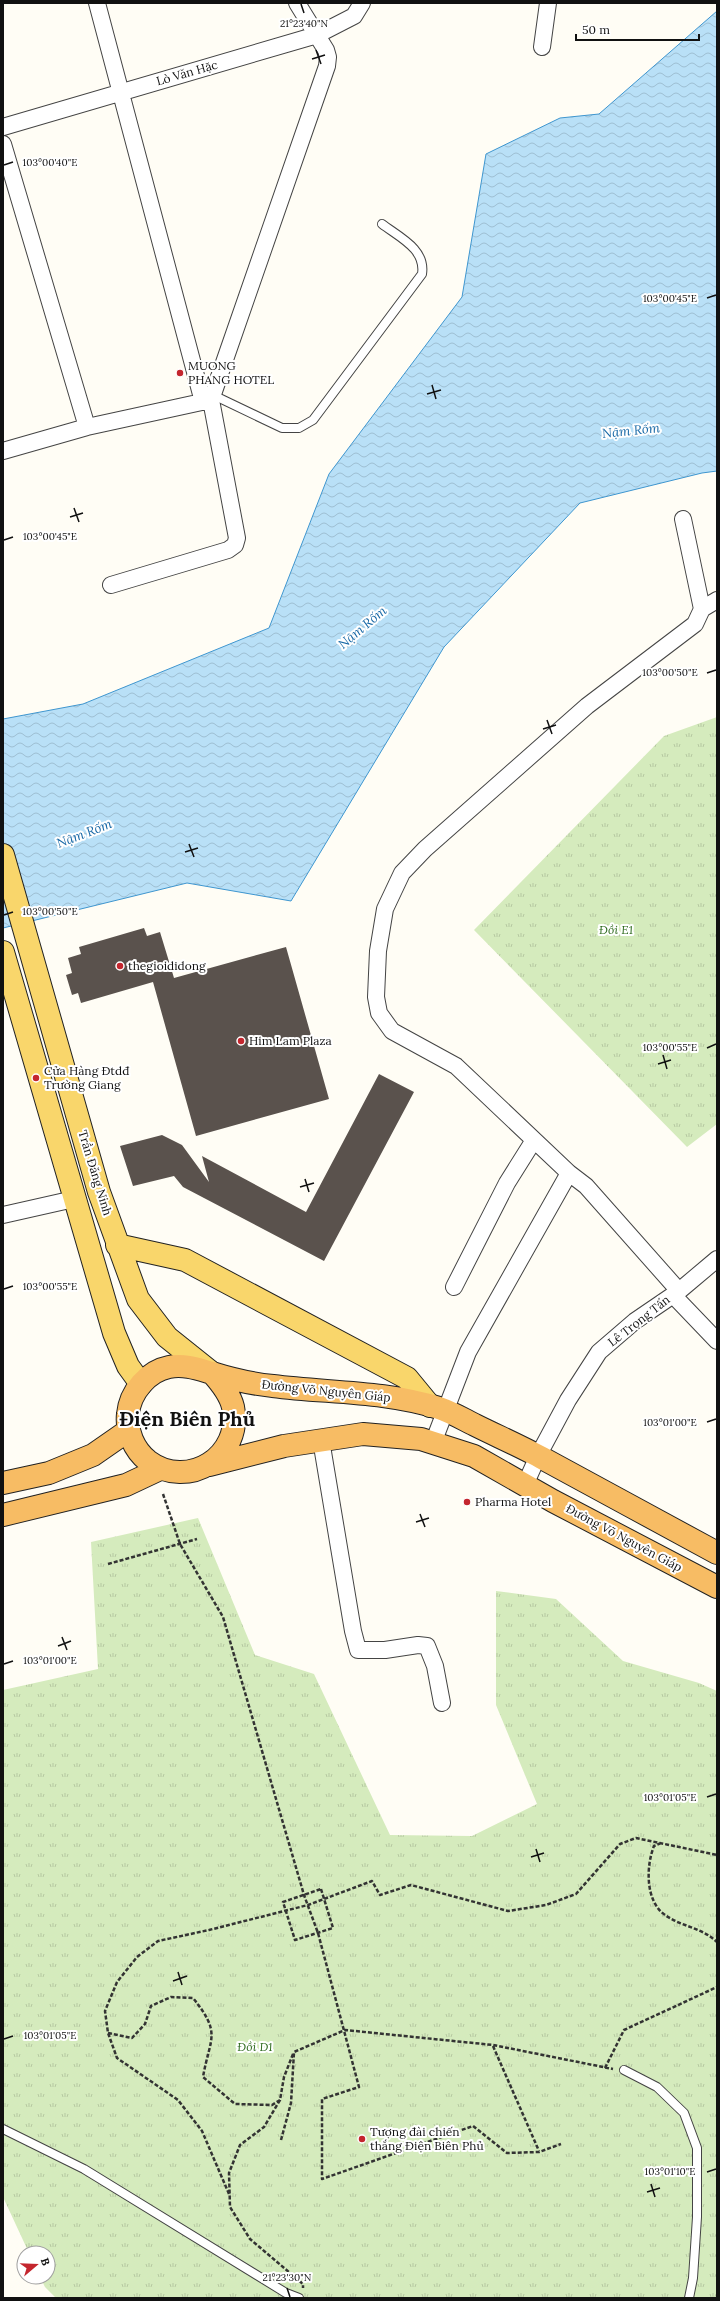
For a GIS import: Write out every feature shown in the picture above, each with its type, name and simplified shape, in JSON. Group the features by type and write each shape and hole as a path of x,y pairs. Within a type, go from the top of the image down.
{"highway":[{"path":"184,1366 212,1374 225,1389 230,1400 235,1422 231,1439 222,1454 209,1465 194,1472 177,1473 160,1469 146,1460 135,1446 129,1430 128,1413 132,1398 141,1384 153,1374 168,1367 184,1366"},
{"name":"Đường Võ Nguyên Giáp","path":"212,1374 271,1386 348,1391 437,1408 538,1456 717,1553"},
{"path":"3,1482 49,1473 86,1458 129,1430"},
{"name":"Đường Võ Nguyên Giáp","path":"209,1465 284,1446 363,1434 421,1439 474,1456 525,1485 717,1587"},
{"path":"3,1515 126,1485 160,1469"}],"main road":[{"name":"Trần Đăng Ninh","path":"3,855 99,1192 117,1245 138,1299 167,1336 212,1374"},
{"path":"3,952 114,1333 128,1366 141,1384"},
{"path":"74,1199 99,1192"},
{"path":"117,1245 185,1260 408,1378 437,1408"}],"street":[{"path":"97,3 209,399 237,538 235,545 228,550 111,585"},
{"path":"209,399 327,66 328,57 326,50 297,3"},
{"name":"Lò Văn Hặc","path":"3,127 317,35 354,16 362,3"},
{"path":"542,47 548,3"},
{"path":"3,144 87,427"},
{"path":"3,451 87,427 209,399"},
{"path":"683,519 702,609"},
{"path":"717,600 702,609 695,624 691,628 588,706 425,849 402,873 385,909 378,950 376,997 379,1013 392,1030 456,1066 569,1174 586,1186 717,1341"},
{"path":"454,1287 507,1183 534,1140"},
{"path":"433,1443 437,1408 569,1174"},
{"path":"3,1215 74,1199"},
{"name":"Lê Trọng Tấn","path":"525,1485 538,1456 568,1400 599,1352 635,1321 676,1293 717,1259"},
{"path":"321,1440 353,1631 358,1650 385,1650 418,1645 427,1646 435,1666 442,1703"}],"lane":[{"path":"209,399 282,428 299,428 313,420 422,274 423,264 419,253 382,224"},
{"path":"624,2070 657,2087 684,2113 697,2148 697,2217 693,2278 689,2298"},
{"path":"3,2129 84,2169 286,2293 301,2295"}],"path":[{"path":"163,1494 180,1544 223,1617 304,1895 318,1933 360,2088 322,2099 322,2179 473,2126 507,2153 539,2152 561,2144"},
{"path":"108,1564 197,1539"},
{"path":"230,2194 202,2131 178,2100 117,2058 108,2033 105,2011 117,1982 137,1957 158,1940 209,1930 308,1905 372,1882 380,1895 411,1885 508,1911 546,1905 576,1894 620,1844 636,1838 717,1855"},
{"path":"661,1843 654,1846 647,1869 652,1896 664,1915 707,1933 717,1942"},
{"path":"321,1890 333,1928 295,1940 282,1902 304,1895 321,1890"},
{"path":"605,2068 624,2030 717,1986"},
{"path":"108,2033 132,2038 145,2024 151,2006 171,1997 193,1998 208,2017 213,2036 208,2050 203,2077 235,2104 272,2105 280,2100"},
{"path":"301,2295 303,2284 250,2240 230,2207 229,2173 240,2145 264,2127 280,2100 284,2077 294,2052 345,2030 493,2045 605,2068 624,2070"},
{"path":"493,2045 539,2152"},
{"path":"281,2140 291,2103 294,2052"}],"green space":[{"name":"Đồi E1","path":"717,717 717,1124 687,1147 474,930 664,736"},
{"name":"Đồi D1","path":"198,1518 255,1655 314,1674 390,1835 472,1836 537,1804 496,1705 496,1591 556,1599 623,1661 699,1683 717,1691 717,2298 56,2298 45,2287 44,2285 56,2285 56,2245 25,2245 3,2197 3,1690 98,1669 91,1542"}],"water":[{"name":"Nậm Rốm","path":"717,11 717,471 702,473 580,503 444,647 291,901 187,883 3,928 3,719 83,704 269,628 329,474 462,297 486,154 560,118 599,114"}],"building":[{"name":"Him Lam Plaza","path":"144,928 147,936 160,932 174,978 286,947 329,1099 196,1136 153,982 81,1003 78,993 72,995 66,975 72,973 68,958 81,954 79,947"},
{"path":"379,1074 414,1092 324,1261 183,1187 174,1176 133,1186 120,1146 162,1135 182,1145 209,1182 202,1156 306,1212"}],"place":[{"name":"MUONG PHANG HOTEL","path":"180,373"},
{"name":"thegioididong","path":"120,966"},
{"name":"Him Lam Plaza","path":"241,1041"},
{"name":"Cửa Hàng Đtdđ Trường Giang","path":"36,1078"},
{"name":"Pharma Hotel","path":"467,1502"},
{"name":"Tượng đài chiến thắng Điện Biên Phủ","path":"362,2139"}],"district":[{"name":"Điện Biên Phủ","path":"187,1419"}]}
